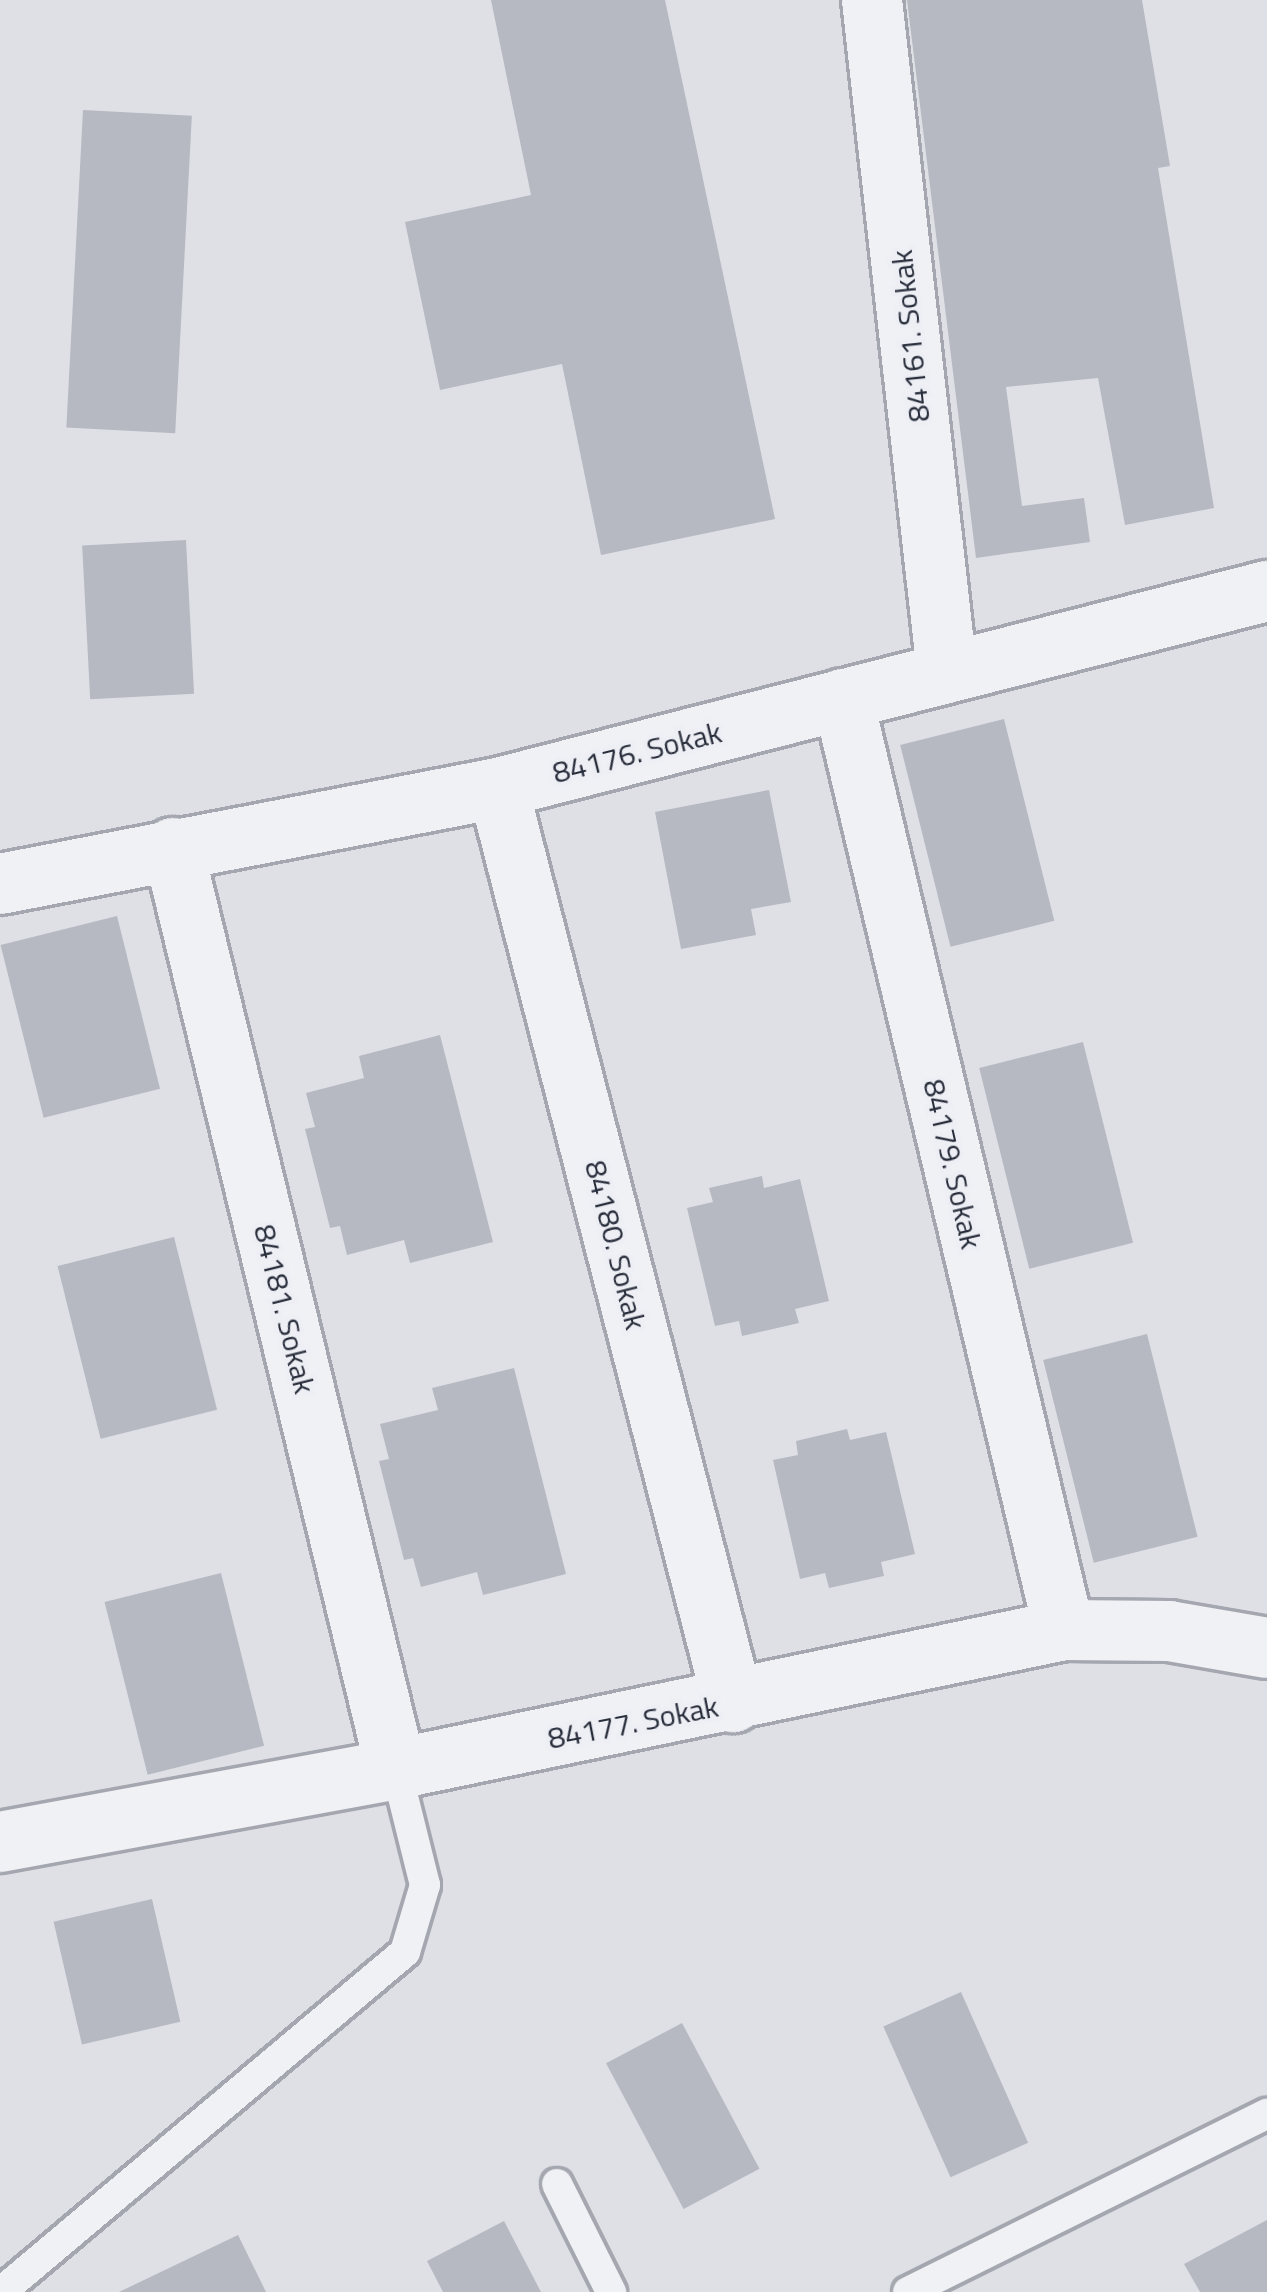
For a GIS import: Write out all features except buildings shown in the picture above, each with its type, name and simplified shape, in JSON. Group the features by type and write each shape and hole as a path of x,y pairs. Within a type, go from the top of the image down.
{"street":[{"name":"84161. Sokak","path":"872,0 947,672"},
{"name":"84176. Sokak","path":"0,884 498,788 1267,591"},
{"name":"84179. Sokak","path":"843,699 1064,1630"},
{"name":"84180. Sokak","path":"498,788 734,1702"},
{"name":"84181. Sokak","path":"173,848 396,1769"},
{"name":"84177. Sokak","path":"0,1842 734,1702 1064,1630 1168,1631 1267,1648"}],"lane":[{"path":"1,2292 405,1952 425,1885 396,1769"},
{"path":"908,2292 1267,2114"},
{"path":"557,2184 611,2292"}]}
